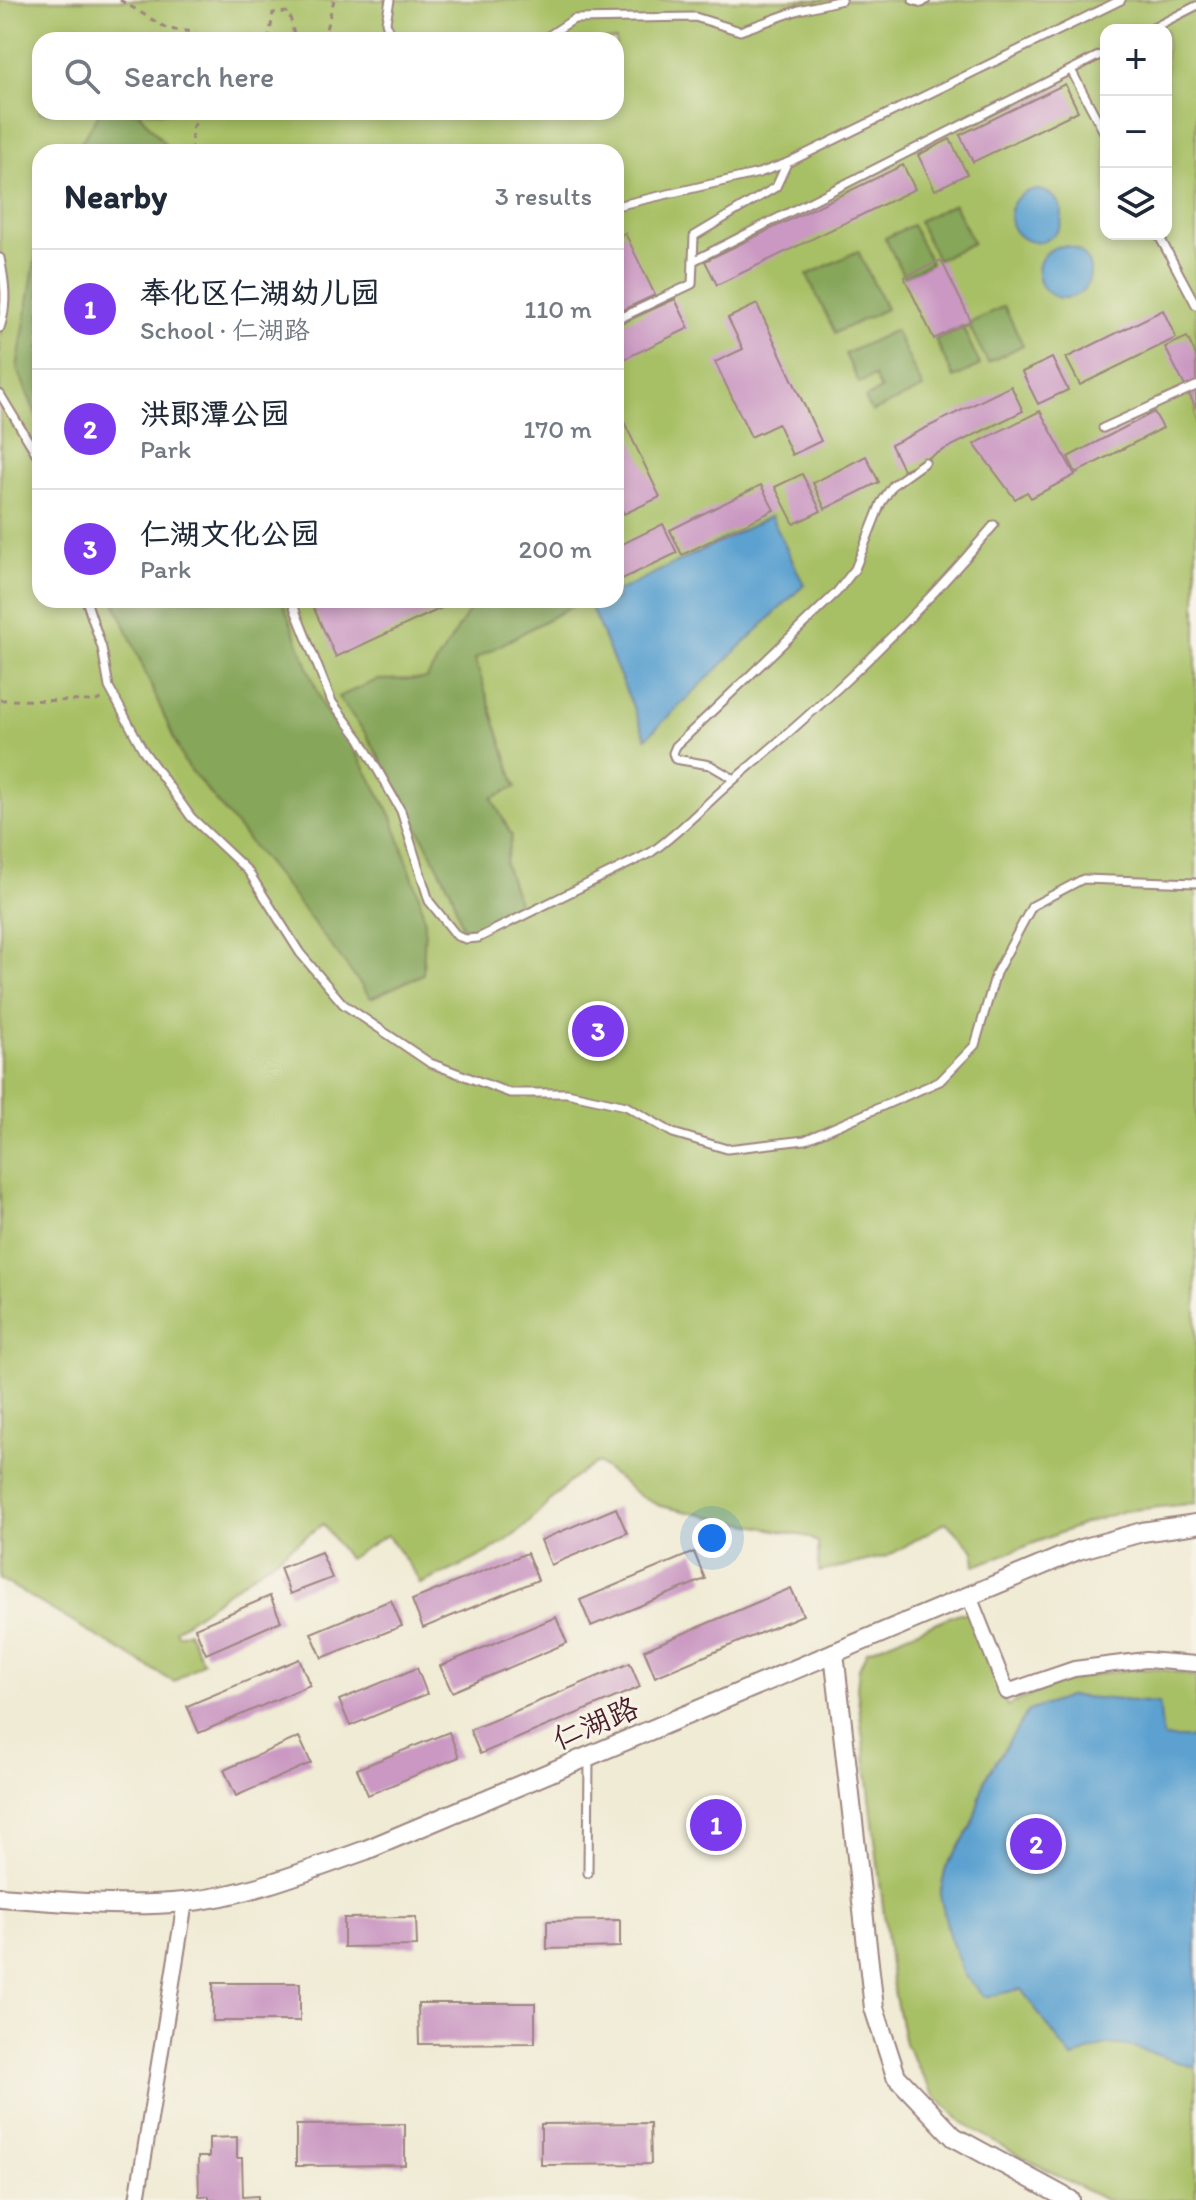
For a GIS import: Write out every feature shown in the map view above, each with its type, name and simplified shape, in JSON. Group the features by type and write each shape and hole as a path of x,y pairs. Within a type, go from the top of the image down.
{"street":[{"name":"仁湖路","path":"0,1897 138,1905 185,1902 232,1894 352,1855 1099,1543 1142,1532 1196,1524"},
{"path":"969,1596 1007,1692 1074,1669 1146,1660 1196,1664"},
{"path":"834,1653 874,2008 896,2076 954,2137 1070,2200"},
{"path":"137,2200 185,1902"}],"lane":[{"path":"389,32 386,22 390,0"},
{"path":"554,32 574,19 695,17 740,31 799,10 842,0"},
{"path":"913,0 922,3 926,0"},
{"path":"624,204 759,173 787,163 1121,0"},
{"path":"1161,24 1196,6"},
{"path":"693,261 1100,55"},
{"path":"1071,70 1100,125"},
{"path":"624,316 692,284 694,236 776,187 787,163"},
{"path":"1161,240 1196,305"},
{"path":"0,258 6,292 0,328"},
{"path":"1103,428 1196,386"},
{"path":"0,394 32,447"},
{"path":"734,779 710,765 675,759 673,753 676,746 836,593 855,569 881,503 893,485 925,462"},
{"path":"294,608 332,702 360,739 401,811 429,901 457,936 478,938 650,853 670,839 873,658 940,589 994,525"},
{"path":"89,608 113,694 143,750 191,817 248,871 300,953 343,1004 430,1063 510,1093 567,1093 626,1106 673,1133 727,1149 805,1140 940,1081 975,1045 996,973 1032,906 1083,879 1196,883"},
{"path":"588,1873 589,1756"}],"path":[{"path":"120,0 168,29 194,32"},
{"path":"325,32 334,0"},
{"path":"270,32 273,13 289,12 293,32"},
{"path":"191,144 192,128 198,120"},
{"path":"0,700 96,701 113,694"}],"green space":[{"path":"0,0 1196,0 1196,1503 1124,1511 975,1566 974,1551 946,1522 888,1556 819,1572 818,1543 809,1537 660,1506 640,1496 598,1463 577,1476 523,1528 500,1545 420,1584 387,1535 348,1559 323,1524 175,1630 179,1635 188,1631 203,1662 174,1682 0,1579"},
{"path":"95,120 145,120 164,144 80,144"},
{"path":"954,204 973,243 937,260 918,221"},
{"path":"912,225 931,263 904,277 885,238"},
{"path":"858,251 886,309 835,333 807,275"},
{"path":"32,279 32,405 17,368"},
{"path":"1004,306 1023,345 988,363 968,324"},
{"path":"962,326 980,365 954,378 935,339"},
{"path":"895,330 923,388 872,412 865,398 881,390 874,376 859,383 845,354"},
{"path":"117,608 285,608 324,709 353,747 392,817 425,923 423,974 371,998 287,888 184,762"},
{"path":"471,608 568,608 475,659 516,787 492,798 512,836 505,864 520,908 475,930 462,927 452,893 403,799 366,734 338,697 377,680 426,679"},
{"path":"959,1613 969,1613 1007,1706 1059,1684 1115,1671 1158,1669 1196,1677 1196,2200 1105,2200 1010,2151 962,2122 933,2094 905,2044 892,1982 857,1688 859,1668 867,1651"}],"water":[{"path":"1036,190 1055,197 1062,216 1055,235 1036,242 1017,235 1010,216 1017,197"},
{"path":"1064,246 1082,254 1090,272 1082,290 1064,298 1046,290 1038,272 1046,254"},
{"path":"771,516 804,585 646,738 591,608 624,608 624,588"},
{"path":"1071,1696 1159,1703 1163,1738 1196,1738 1196,2067 1137,2048 1113,2045 1098,2047 1072,2059 1021,1989 985,1997 964,1975 949,1935 940,1895 946,1867 972,1826 985,1779 1028,1711"}],"building":[{"path":"1065,84 1078,111 973,162 960,135"},
{"path":"950,139 967,174 935,190 918,155"},
{"path":"903,165 915,189 717,285 705,261"},
{"path":"624,233 655,295 624,309"},
{"path":"941,260 971,321 934,339 904,277"},
{"path":"675,299 689,328 624,359 624,322"},
{"path":"757,304 821,441 792,455 778,424 751,437 715,362 743,349 728,318"},
{"path":"1163,310 1176,338 1080,385 1066,358"},
{"path":"1187,337 1196,355 1196,408 1165,347"},
{"path":"1052,358 1068,390 1038,404 1022,372"},
{"path":"1011,386 1023,411 903,470 891,445"},
{"path":"1040,411 1075,475 1031,498 1027,492 1015,499 974,444"},
{"path":"1154,412 1163,428 1076,473 1068,457"},
{"path":"624,422 660,497 624,514"},
{"path":"866,456 879,482 825,509 813,483"},
{"path":"802,474 821,511 794,524 775,487"},
{"path":"761,485 774,510 682,555 670,530"},
{"path":"663,524 677,553 624,578 624,543"},
{"path":"314,608 442,608 336,657"},
{"path":"616,1508 627,1533 551,1565 541,1540"},
{"path":"321,1552 332,1578 290,1594 280,1568"},
{"path":"694,1552 705,1579 591,1626 580,1600"},
{"path":"527,1553 538,1580 423,1628 412,1600"},
{"path":"791,1588 803,1615 655,1677 644,1650"},
{"path":"270,1596 281,1621 206,1654 195,1628"},
{"path":"391,1600 402,1626 322,1658 311,1633"},
{"path":"556,1617 567,1643 452,1692 440,1666"},
{"path":"299,1659 310,1685 199,1733 187,1706"},
{"path":"630,1663 640,1687 480,1754 470,1730"},
{"path":"417,1668 427,1694 350,1726 339,1700"},
{"path":"449,1732 459,1757 368,1795 357,1769"},
{"path":"299,1737 311,1763 236,1796 224,1770"},
{"path":"416,1917 417,1946 344,1947 344,1918"},
{"path":"620,1920 620,1947 547,1949 547,1921"},
{"path":"213,1983 300,1983 300,2021 213,2021"},
{"path":"418,2003 535,2003 535,2043 419,2044"},
{"path":"650,2123 651,2164 541,2165 541,2124"},
{"path":"405,2124 405,2165 296,2166 296,2125"},
{"path":"237,2137 237,2158 242,2158 243,2197 258,2196 258,2200 209,2200 209,2196 199,2196 198,2157 209,2157 209,2138"}],"place":[{"name":"仁湖文化公园","path":"598,1031"},
{"name":"奉化区仁湖幼儿园","path":"716,1825"},
{"name":"洪郎潭公园","path":"1036,1844"}]}
